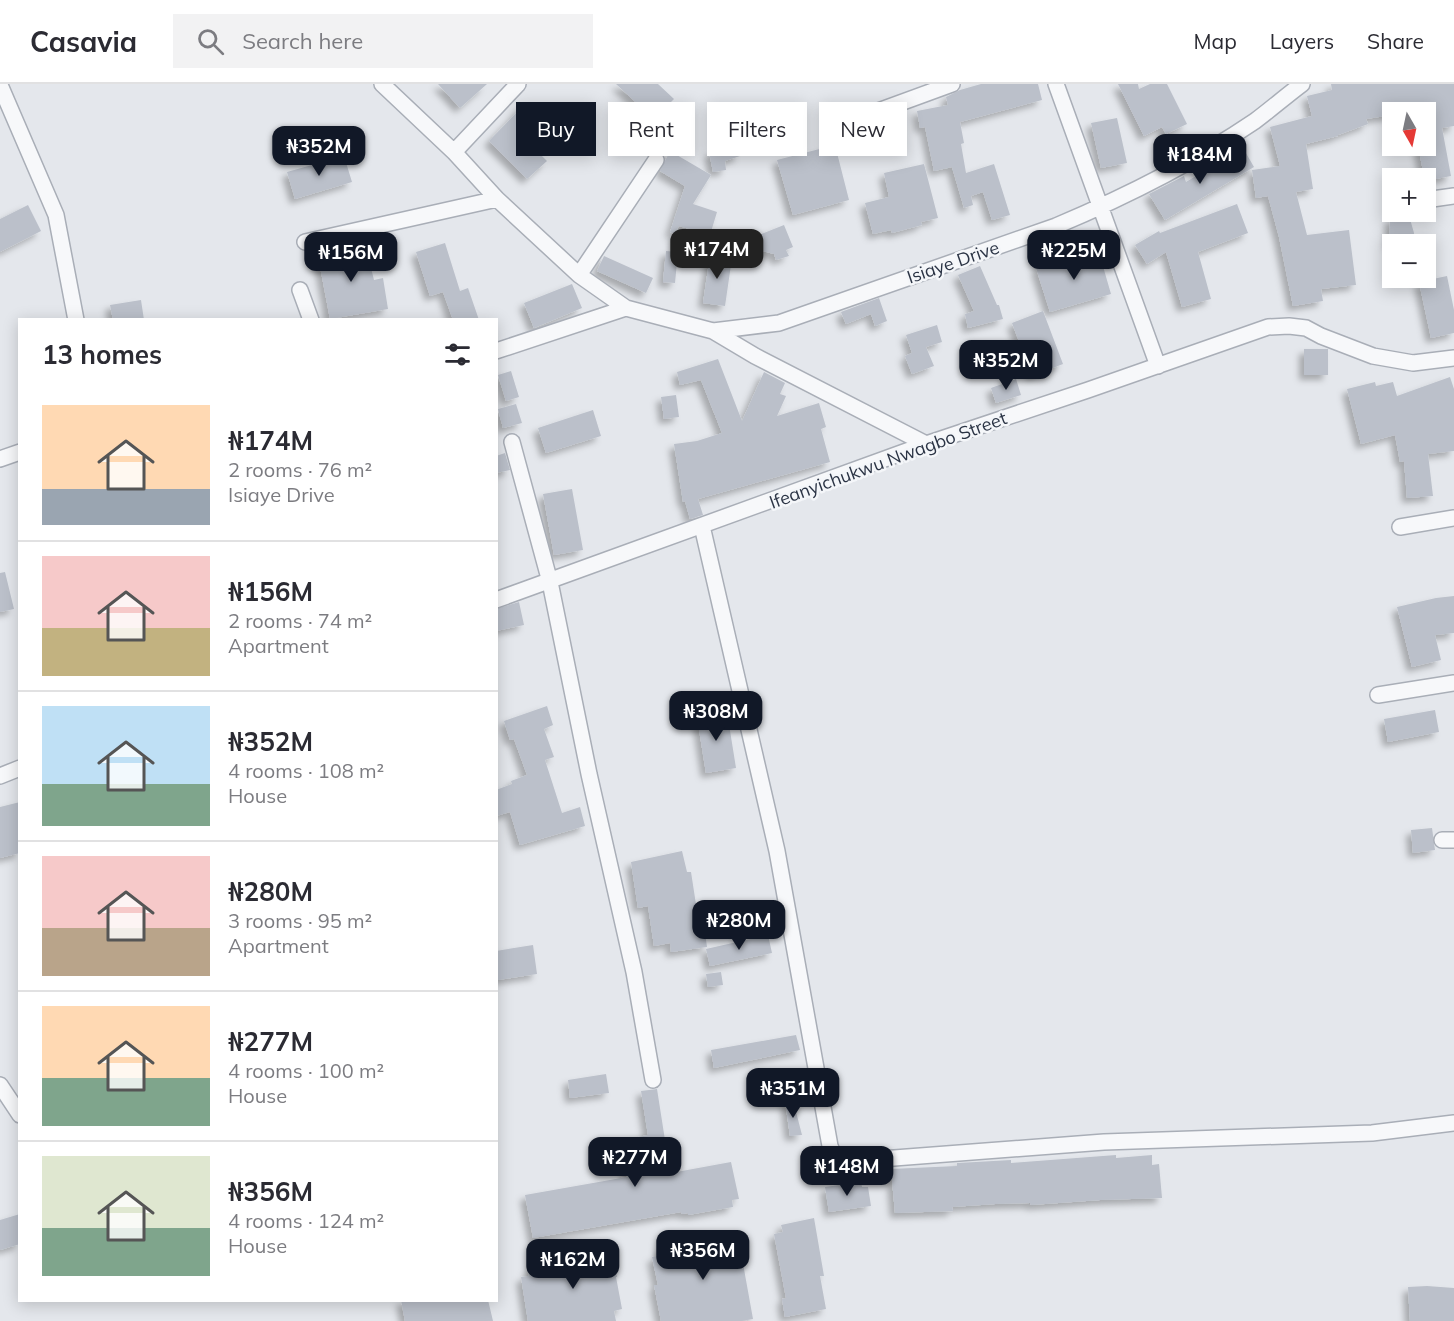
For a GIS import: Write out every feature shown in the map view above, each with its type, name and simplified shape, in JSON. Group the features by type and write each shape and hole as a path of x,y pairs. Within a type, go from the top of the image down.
{"street":[{"path":"382,84 454,152 497,199 579,275 626,308 713,331 755,356 926,444"},
{"path":"454,152 518,84"},
{"path":"903,102 952,84"},
{"path":"1056,84 1158,366"},
{"name":"Isiaye Drive","path":"713,331 779,323 1056,226 1100,207 1182,165 1255,120 1302,84"},
{"path":"0,85 56,215 76,318"},
{"path":"579,275 656,160"},
{"path":"1436,198 1454,196"},
{"path":"305,242 497,199"},
{"path":"300,290 310,318"},
{"path":"498,350 626,308"},
{"name":"Ifeanyichukwu Nwagbo Street","path":"498,599 926,444 1268,327 1305,328 1372,356 1413,363 1454,358"},
{"path":"512,442 550,582 589,774 634,972 653,1080"},
{"path":"0,459 18,453"},
{"path":"1400,527 1454,518"},
{"path":"702,526 777,851 830,1146 842,1162 1104,1143 1372,1132 1454,1123"},
{"path":"1378,695 1454,683"},
{"path":"0,776 18,769"},
{"path":"0,1085 18,1111"}],"building":[{"path":"438,84 487,84 460,108"},
{"path":"616,84 658,84 674,99 671,102 636,102"},
{"path":"981,84 1038,84 1042,100 960,122 966,173 994,164 1010,215 992,220 983,192 971,196 973,205 964,208 952,167 934,171 925,127 920,128 917,111 948,105 946,97"},
{"path":"1118,84 1138,84 1139,89 1150,84 1167,84 1187,124 1166,134 1162,127 1144,136"},
{"path":"1331,84 1454,84 1454,126 1442,128 1451,176 1436,179 1436,168 1422,168 1420,156 1436,156 1436,102 1382,102 1382,117 1366,119 1368,124 1338,136 1306,144 1313,189 1296,192 1307,235 1349,230 1356,285 1321,289 1323,301 1293,306 1268,196 1256,198 1252,170 1280,166 1270,127 1312,116 1307,96 1332,90"},
{"path":"516,113 516,156 542,156 547,161 527,179 489,141"},
{"path":"1117,118 1127,163 1101,168 1091,123"},
{"path":"1243,148 1254,167 1165,220 1149,194 1184,176 1186,182"},
{"path":"819,149 819,156 838,156 849,200 793,215 777,160 792,156 807,156 807,152"},
{"path":"344,156 352,182 295,199 287,172"},
{"path":"668,156 679,156 711,175 693,204 717,212 710,235 679,226 674,234 670,232 685,186 660,171"},
{"path":"710,156 740,156 725,161 726,170 713,172"},
{"path":"924,164 938,218 892,233 891,230 873,234 865,203 889,197 884,173"},
{"path":"1237,204 1248,233 1198,252 1211,299 1182,307 1166,252 1147,264 1135,245 1159,231 1160,233"},
{"path":"28,205 41,231 0,252 0,219"},
{"path":"1390,222 1411,222 1414,233 1414,234 1389,234"},
{"path":"784,225 793,247 786,250 789,256 776,260 774,254 759,250 754,237"},
{"path":"445,243 460,291 468,288 478,318 452,318 443,292 430,296 416,252"},
{"path":"365,244 374,280 383,278 388,309 330,318 318,256"},
{"path":"1098,249 1111,294 1050,312 1036,268"},
{"path":"666,251 678,252 675,283 663,282"},
{"path":"710,255 732,258 725,306 703,303"},
{"path":"604,256 653,278 646,293 597,271"},
{"path":"980,266 999,305 1003,319 968,328 965,314 974,311 958,275"},
{"path":"1447,276 1454,310 1454,333 1431,338 1420,288 1436,288 1436,278"},
{"path":"572,284 582,308 534,328 524,303"},
{"path":"879,298 887,321 875,326 871,314 846,324 841,312"},
{"path":"141,300 144,318 113,318 110,305"},
{"path":"1043,311 1063,364 1032,376 1012,323"},
{"path":"937,325 942,342 926,347 934,366 912,374 905,356 912,353 906,335"},
{"path":"1304,349 1328,349 1328,375 1304,375"},
{"path":"718,359 742,421 764,372 785,383 780,394 786,396 777,416 819,403 826,427 821,429 830,462 698,499 703,515 690,519 685,501 683,502 674,444 697,441 722,433 701,380 680,385 677,372"},
{"path":"511,371 519,397 506,401 498,375"},
{"path":"1450,377 1454,389 1454,451 1428,454 1433,496 1407,498 1404,461 1400,462 1395,435 1361,444 1347,389 1375,382 1376,386 1393,382 1397,396"},
{"path":"1016,379 1021,395 996,403 991,388"},
{"path":"676,395 679,417 664,419 661,397"},
{"path":"516,404 522,423 503,428 498,409"},
{"path":"593,410 601,436 546,453 538,428"},
{"path":"505,453 510,470 498,473 498,455"},
{"path":"572,489 583,550 554,555 543,494"},
{"path":"5,572 14,609 0,612 0,573"},
{"path":"1454,596 1454,633 1435,635 1441,660 1412,667 1397,607"},
{"path":"519,602 524,625 498,631 498,608"},
{"path":"547,706 553,725 544,729 554,757 545,760 562,813 580,807 585,826 520,845 510,812 498,815 498,789 527,775 514,739 510,740 504,721"},
{"path":"1435,710 1439,732 1388,742 1384,719"},
{"path":"727,712 736,768 706,773 697,717"},
{"path":"18,802 18,854 0,858 0,807"},
{"path":"1432,828 1435,850 1413,853 1411,830"},
{"path":"682,851 687,872 691,872 697,911 702,910 707,947 671,952 670,943 654,946 648,906 638,908 631,862"},
{"path":"768,935 772,953 710,966 706,949"},
{"path":"533,945 537,974 498,980 498,951"},
{"path":"721,972 723,985 708,987 706,974"},
{"path":"796,1035 800,1050 714,1068 711,1050"},
{"path":"606,1074 609,1093 570,1098 568,1080"},
{"path":"657,1089 670,1172 731,1162 739,1199 732,1200 733,1207 688,1215 688,1213 682,1214 681,1212 533,1238 525,1195 627,1177 620,1141 648,1135 641,1091"},
{"path":"793,1100 802,1135 790,1136 785,1101"},
{"path":"1116,1155 1116,1158 1152,1155 1152,1165 1159,1164 1162,1198 1031,1205 1030,1203 995,1204 952,1207 953,1211 895,1213 891,1169 957,1166 957,1163 1011,1160 1011,1163"},
{"path":"861,1182 862,1187 868,1187 871,1206 829,1212 825,1187"},
{"path":"18,1215 18,1245 0,1250 0,1220"},
{"path":"814,1218 824,1276 820,1276 826,1309 785,1317 782,1299 786,1298 774,1234 783,1232 781,1225"},
{"path":"733,1231 735,1240 742,1239 746,1257 742,1258 753,1319 661,1321 654,1285 658,1285 652,1257 661,1255 659,1248"},
{"path":"605,1250 607,1260 614,1259 622,1309 614,1311 616,1321 528,1321 521,1277 529,1276 528,1269"},
{"path":"1408,1287 1454,1288 1454,1321 1410,1321"},
{"path":"401,1302 488,1302 493,1321 405,1321"}]}
